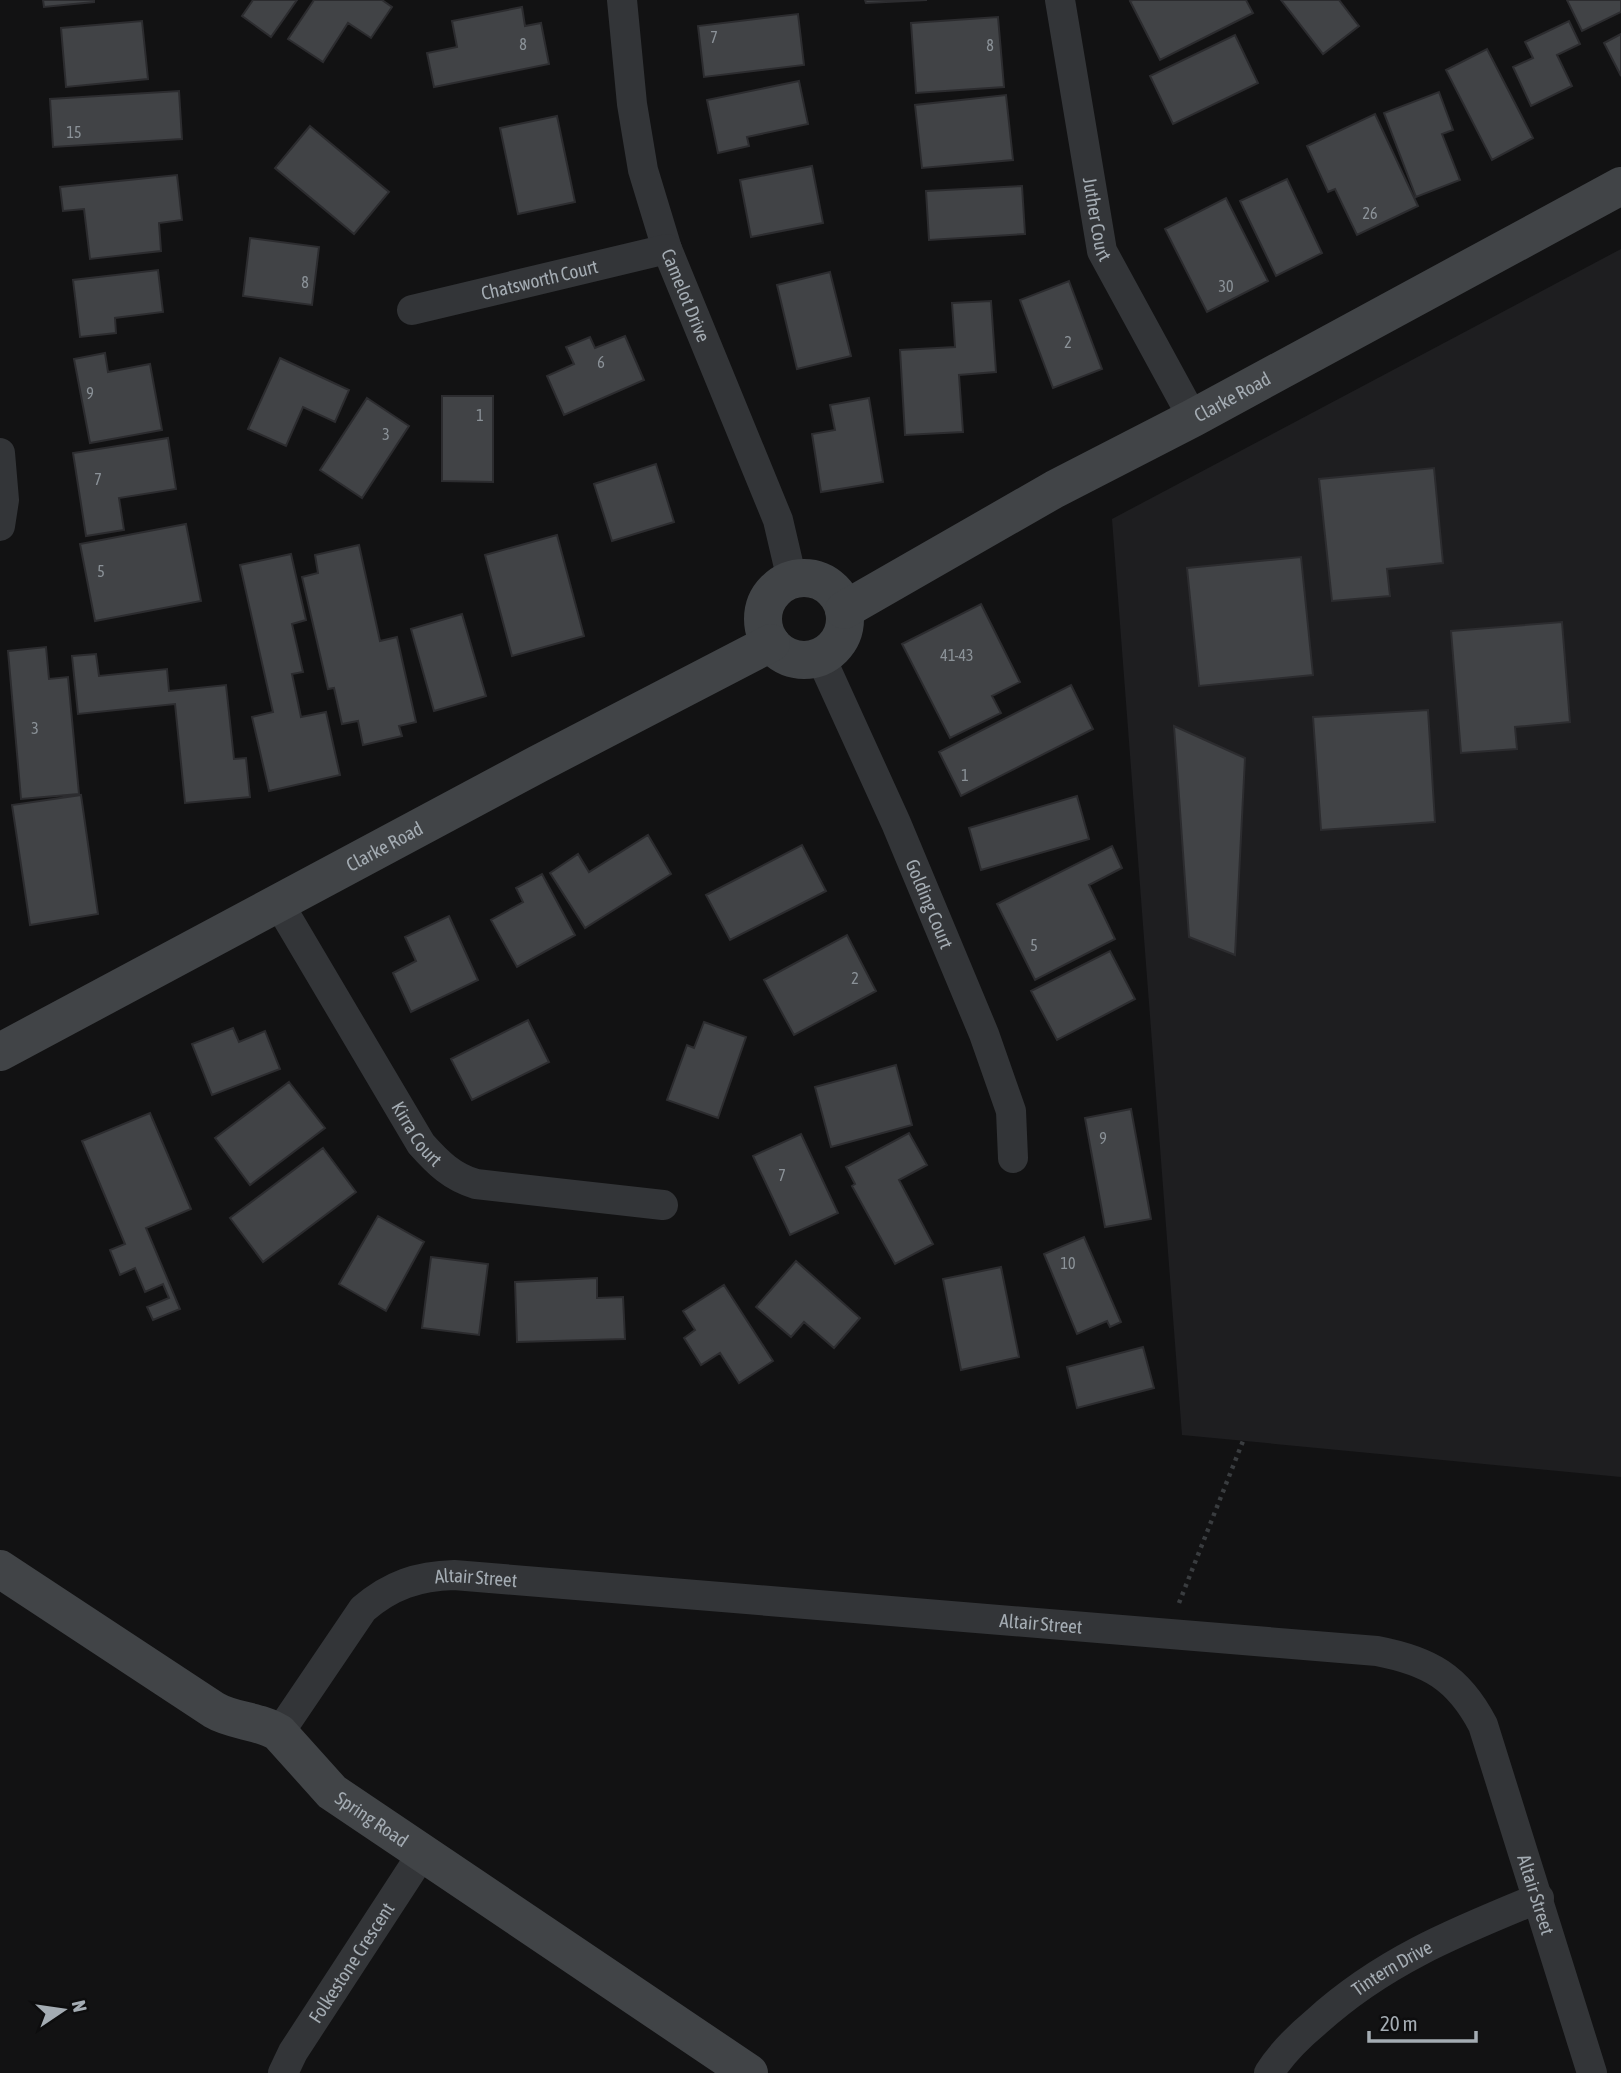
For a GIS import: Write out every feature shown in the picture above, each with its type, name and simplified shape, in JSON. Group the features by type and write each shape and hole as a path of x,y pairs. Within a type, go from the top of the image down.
{"main road":[{"name":"Clarke Road","path":"844,610 1055,489 1193,418 1621,186"},
{"path":"792,580 818,580 830,587 844,610 840,638 832,649 807,660 781,653 765,632 765,606 771,594 792,580"},
{"name":"Clarke Road","path":"0,1052 538,764 771,643"},
{"name":"Spring Road","path":"0,1569 214,1710 223,1715 272,1728 332,1792 749,2073"}],"street":[{"name":"Camelot Drive","path":"622,0 632,104 643,170 667,249 778,520 792,580"},
{"name":"Juther Court","path":"1060,0 1101,251 1193,418"},
{"name":"Chatsworth Court","path":"412,310 667,249"},
{"path":"0,453 4,500 0,526"},
{"name":"Golding Court","path":"820,656 897,823 984,1034 1011,1111 1013,1158"},
{"name":"Kirra Court","path":"279,904 421,1144 444,1168 455,1176 476,1184 663,1205"},
{"name":"Altair Street","path":"279,1733 363,1609 377,1596 394,1587 414,1579 432,1576 468,1576 1401,1655 1440,1673 1457,1686 1471,1701 1483,1725 1592,2073"},
{"name":"Folkestone Crescent","path":"283,2073 293,2052 422,1854"},
{"name":"Tintern Drive","path":"1269,2073 1303,2034 1344,1996 1393,1964 1451,1934 1539,1898"}],"path":[{"path":"1167,1634 1243,1441"}],"shaded area":[{"path":"1621,249 1621,1477 1182,1435 1112,519"}],"building":[{"path":"43,0 94,0 94,2 44,7"},
{"path":"253,0 297,0 271,37 242,16"},
{"path":"314,0 382,0 392,7 371,38 348,23 323,62 288,39"},
{"path":"865,0 927,0 866,3"},
{"path":"1246,0 1253,13 1160,60 1130,1"},
{"path":"1281,0 1339,0 1359,26 1323,54"},
{"path":"1567,0 1621,0 1621,12 1582,31"},
{"path":"522,7 525,26 541,23 549,64 434,87 427,53 457,47 452,21"},
{"path":"798,14 804,65 704,77 698,26"},
{"path":"998,17 1004,87 916,93 911,23"},
{"path":"142,21 148,79 66,87 61,28"},
{"path":"1569,21 1580,44 1557,55 1572,86 1531,106 1513,67 1533,58 1525,42"},
{"path":"1621,34 1621,76 1604,43"},
{"path":"1235,35 1258,83 1173,124 1150,76"},
{"path":"1487,49 1533,138 1492,160 1446,70"},
{"path":"799,81 808,124 747,137 749,146 718,153 707,100"},
{"path":"179,91 182,139 53,147 50,99"},
{"path":"1439,92 1453,130 1442,134 1460,180 1416,197 1384,113"},
{"path":"1006,95 1013,160 922,168 915,105"},
{"path":"1375,114 1418,206 1357,235 1335,189 1328,192 1307,146"},
{"path":"557,116 575,202 518,214 500,128"},
{"path":"310,126 389,192 354,234 275,168"},
{"path":"812,166 823,223 751,237 740,180"},
{"path":"177,175 182,220 159,223 161,251 90,259 84,209 63,211 60,187"},
{"path":"1287,179 1322,253 1276,276 1240,201"},
{"path":"1022,186 1025,234 929,240 926,191"},
{"path":"1226,198 1268,281 1207,312 1165,229"},
{"path":"250,238 319,247 312,305 243,296"},
{"path":"158,270 163,312 115,318 116,333 80,337 73,280"},
{"path":"830,272 851,356 797,369 777,285"},
{"path":"1069,281 1102,369 1053,388 1020,300"},
{"path":"991,301 996,372 959,375 963,432 905,435 900,350 955,347 952,303"},
{"path":"625,336 644,380 564,415 547,376 574,364 566,347 590,337 595,348"},
{"path":"105,353 108,372 150,364 162,430 90,443 74,359"},
{"path":"280,358 349,390 335,422 303,407 286,446 248,429"},
{"path":"442,396 493,396 493,482 442,481"},
{"path":"367,398 409,426 362,498 320,470"},
{"path":"869,398 883,482 821,492 812,434 835,430 830,405"},
{"path":"168,438 176,489 119,498 124,530 86,536 73,453"},
{"path":"656,464 674,522 612,541 594,484"},
{"path":"1434,468 1443,563 1387,569 1390,596 1332,601 1319,479"},
{"path":"186,524 201,601 95,621 80,544"},
{"path":"557,535 584,636 512,656 485,555"},
{"path":"359,545 380,641 397,637 416,722 399,726 402,736 363,745 358,721 342,724 334,688 328,689 302,577 318,573 315,555"},
{"path":"291,554 306,620 292,624 303,672 292,674 301,717 326,712 340,775 269,791 252,717 273,712 240,565"},
{"path":"1301,557 1313,675 1199,686 1187,568"},
{"path":"981,604 1020,682 992,696 1001,713 950,738 902,644"},
{"path":"462,614 486,696 434,711 411,629"},
{"path":"1562,622 1570,722 1515,727 1517,749 1461,753 1451,631"},
{"path":"46,647 49,679 68,677 79,794 21,799 8,651"},
{"path":"96,654 99,676 167,669 169,691 226,685 234,759 246,758 250,797 185,803 175,704 78,714 72,656"},
{"path":"1071,685 1093,729 961,796 939,752"},
{"path":"1428,710 1435,822 1321,830 1313,717"},
{"path":"1174,726 1245,758 1235,955 1189,937"},
{"path":"81,795 98,914 30,925 12,805"},
{"path":"1077,796 1089,839 981,870 969,828"},
{"path":"648,835 671,874 585,928 550,873 578,854 589,872"},
{"path":"802,845 826,891 730,940 706,895"},
{"path":"1112,846 1122,868 1089,885 1115,939 1035,980 997,904"},
{"path":"542,874 575,935 517,967 491,920 523,902 516,888"},
{"path":"449,916 478,980 411,1012 393,973 416,961 405,937"},
{"path":"847,935 876,991 794,1035 764,980"},
{"path":"1110,951 1135,999 1057,1040 1031,991"},
{"path":"528,1020 549,1062 472,1100 451,1059"},
{"path":"704,1022 746,1037 718,1118 667,1100 687,1045 694,1048"},
{"path":"233,1028 239,1042 265,1031 280,1069 212,1095 192,1044"},
{"path":"896,1065 912,1125 831,1147 815,1087"},
{"path":"289,1082 325,1128 250,1185 215,1138"},
{"path":"1131,1109 1151,1219 1105,1227 1085,1118"},
{"path":"150,1113 191,1209 146,1228 180,1309 153,1320 147,1307 169,1298 163,1284 145,1292 135,1268 120,1275 110,1250 125,1244 82,1141"},
{"path":"909,1133 927,1165 899,1180 933,1244 895,1264 852,1186 855,1184 846,1167"},
{"path":"801,1134 838,1213 790,1235 753,1156"},
{"path":"323,1148 356,1192 263,1262 230,1218"},
{"path":"378,1216 424,1242 386,1311 339,1284"},
{"path":"1084,1237 1121,1322 1110,1327 1107,1321 1077,1334 1044,1254"},
{"path":"431,1257 488,1264 479,1335 422,1328"},
{"path":"796,1261 860,1318 834,1348 804,1322 791,1337 756,1307"},
{"path":"1001,1267 1019,1357 961,1370 943,1279"},
{"path":"597,1278 597,1298 623,1297 625,1339 517,1342 515,1282"},
{"path":"724,1285 773,1361 739,1383 720,1353 701,1365 684,1338 695,1330 683,1311"},
{"path":"1143,1347 1154,1388 1077,1408 1067,1367"}]}
